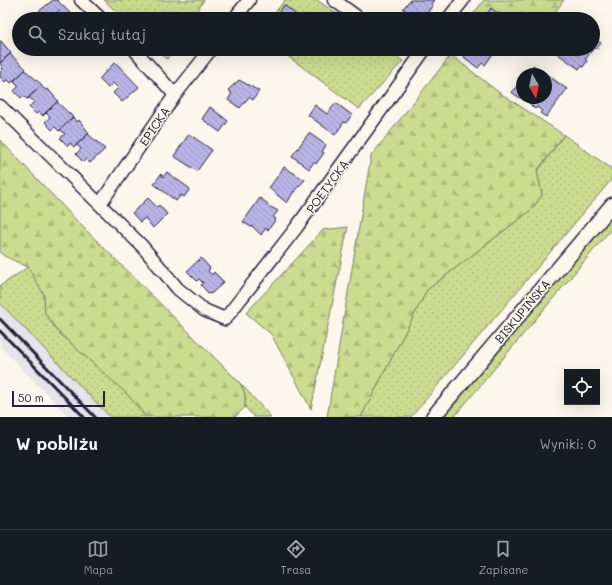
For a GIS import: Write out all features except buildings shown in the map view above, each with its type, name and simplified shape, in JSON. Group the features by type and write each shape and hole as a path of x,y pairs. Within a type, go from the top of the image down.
{"street":[{"path":"81,0 94,12"},
{"path":"240,12 249,0"},
{"path":"334,0 350,12"},
{"path":"454,12 463,0"},
{"path":"140,56 175,95"},
{"name":"EPICKA","path":"100,204 175,95 206,56"},
{"name":"POETYCKA","path":"100,204 142,246 178,289 204,310 225,319 296,228 418,56"},
{"path":"0,106 100,204"},
{"name":"BISKUPIŃSKA","path":"433,417 612,205"}],"shaded area":[{"path":"0,303 110,417 69,417 0,346"}],"green space":[{"path":"104,0 204,0 196,12 117,12"},
{"path":"285,0 317,0 334,12 276,12"},
{"path":"484,0 564,0 555,12 475,12"},
{"path":"287,56 396,56 403,61 359,109"},
{"path":"450,56 452,56 497,91 564,135 537,171 542,195 531,210 427,290 361,417 327,417 371,156"},
{"path":"564,135 612,169 612,179 411,417 361,417 427,290 531,210 542,195 537,172"},
{"path":"0,140 79,223 240,383 245,394 245,407 235,417 146,417 128,395 58,332 45,313 44,295 28,267 4,256 0,252"},
{"path":"612,212 612,228 454,417 440,417"},
{"path":"348,227 311,409 271,334 246,313 323,230"},
{"path":"28,267 44,295 45,313 128,395 146,417 110,417 0,303 0,286"},
{"path":"240,383 271,417 254,417 245,407 245,394"}],"railway":[{"path":"0,319 95,417"},
{"path":"0,331 84,417"}]}
